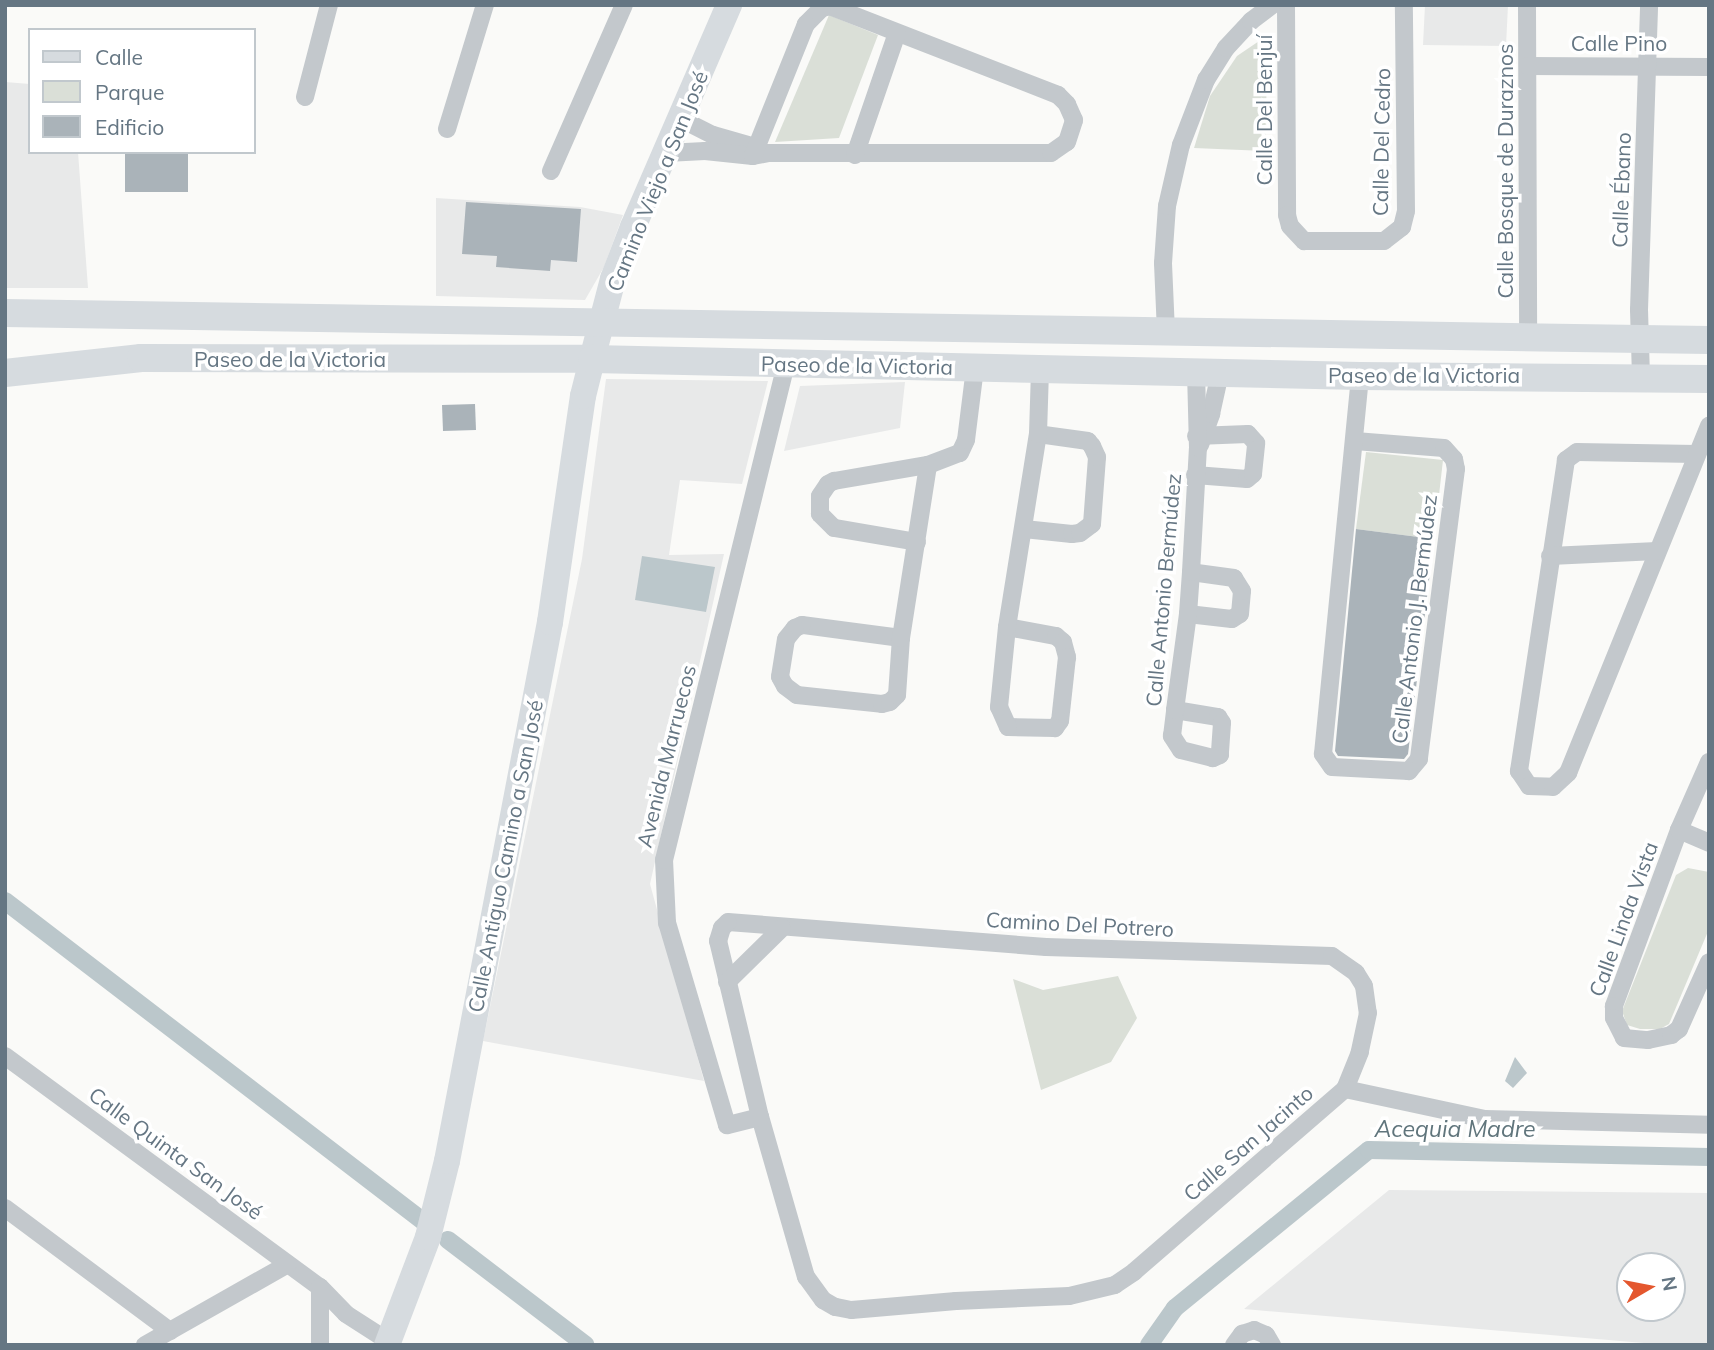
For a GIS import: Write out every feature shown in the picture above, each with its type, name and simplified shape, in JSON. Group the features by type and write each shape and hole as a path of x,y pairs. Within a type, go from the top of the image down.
{"main road":[{"name":"Paseo de la Victoria","path":"5,313 1709,340"},
{"name":"Paseo de la Victoria","path":"5,373 141,358 592,359 1360,376 1709,379"}],"street":[{"path":"305,97 329,5"},
{"path":"447,129 485,5"},
{"path":"551,171 624,5"},
{"name":"Camino Viejo a San José","path":"592,359 628,240 729,5"},
{"path":"1166,332 1163,263 1167,206 1181,145 1206,80 1226,48 1251,21 1272,5"},
{"name":"Calle Del Benjuí","path":"1286,5 1287,215"},
{"name":"Calle Del Cedro","path":"1287,215 1290,226 1304,241 1384,241 1402,227 1406,211 1404,5"},
{"name":"Calle Bosque de Duraznos","path":"1527,5 1528,337"},
{"name":"Calle Ébano","path":"1641,377 1648,5"},
{"path":"666,153 1051,153 1060,148 1072,133 1072,112 1058,95 897,33 838,7 822,8 806,24 759,152"},
{"path":"855,155 897,33"},
{"name":"Calle Pino","path":"1528,66 1709,67"},
{"path":"681,119 713,135 759,152"},
{"name":"Calle Antiguo Camino a San José","path":"388,1343 428,1237 447,1161 550,622 583,396 592,359"},
{"name":"Avenida Marruecos","path":"760,1117 727,1125 667,923 664,860 786,364"},
{"path":"917,542 834,528 820,514 820,496 828,484 834,481 928,465 960,453 966,440 975,368"},
{"path":"1007,627 1056,636 1063,642 1067,657 1060,721 1055,728 1008,727 1000,715 1007,627 1038,434 1040,369"},
{"name":"Calle Antonio Bermúdez","path":"1175,710 1219,717 1222,723 1222,752 1213,758 1181,750 1172,736 1175,710 1188,614 1195,475 1208,372"},
{"name":"Calle Antonio Bermúdez","path":"1200,440 1208,372"},
{"name":"Calle Antonio J. Bermúdez","path":"1355,440 1444,448 1454,459 1456,469 1419,759 1409,771 1332,767 1323,754 1360,376"},
{"path":"1696,454 1577,452 1570,455 1562,467 1519,771 1529,786 1553,787 1568,773 1709,426"},
{"path":"1024,530 1072,534 1080,533 1092,524 1097,457 1093,446 1088,441 1038,434"},
{"path":"1195,475 1243,480 1253,474 1256,443 1251,436 1200,440"},
{"path":"901,638 802,625 790,632 786,639 780,677 785,686 797,695 887,704 897,695 901,638 928,465"},
{"path":"1550,556 1657,551"},
{"path":"1188,614 1232,619 1240,614 1242,591 1234,578 1191,572"},
{"name":"Calle Linda Vista","path":"1709,762 1679,830 1614,1006 1618,1029 1630,1041 1664,1037 1679,1029 1709,962"},
{"name":"Calle Linda Vista","path":"1679,830 1709,843"},
{"name":"Camino Del Potrero","path":"727,982 718,940 722,928 728,922 782,929 1045,947 1332,956 1346,963 1364,986 1368,1013 1360,1052 1345,1089"},
{"path":"760,1117 727,982 782,929"},
{"name":"Calle Quinta San José","path":"5,1056 320,1287 346,1314 388,1343"},
{"name":"Calle San Jacinto","path":"760,1117 806,1277 822,1300 835,1307 873,1310 956,1301 1069,1296 1115,1285 1134,1272 1345,1089 1485,1119 1709,1125"},
{"path":"5,1208 170,1331"},
{"path":"145,1345 288,1264"},
{"path":"320,1287 320,1345"},
{"path":"1234,1345 1242,1334 1254,1330 1266,1335 1272,1345"}],"shaded area":[{"path":"1425,5 1508,5 1506,46 1423,45"},
{"path":"5,82 28,84 28,154 78,154 88,288 5,288"},
{"path":"436,198 580,207 623,215 604,267 585,300 436,296"},
{"path":"606,379 768,381 742,484 680,480 669,555 724,554 650,884 704,1081 483,1041 582,559"},
{"path":"905,382 900,428 784,451 800,386"},
{"path":"642,556 715,567 706,612 635,600"},
{"path":"1515,1057 1527,1073 1513,1088 1505,1081"},
{"path":"1389,1190 1709,1193 1709,1345 1667,1345 1244,1309"}],"green space":[{"path":"829,15 878,35 839,138 775,142"},
{"path":"1268,35 1265,151 1194,148 1210,96 1237,56"},
{"path":"1366,452 1443,460 1434,539 1356,529"},
{"path":"1688,868 1709,872 1709,929 1669,1024 1660,1029 1640,1029 1627,1025 1622,1011 1676,875"},
{"path":"1118,976 1137,1018 1111,1062 1041,1090 1013,979 1043,990"}],"building":[{"path":"125,154 188,154 188,192 125,192"},
{"path":"466,202 581,209 577,262 551,260 550,271 496,267 497,256 462,254"},
{"path":"475,404 476,430 443,431 442,405"},
{"path":"1356,529 1434,539 1408,754 1404,759 1338,756 1335,751"}],"waterway":[{"path":"5,901 423,1221"},
{"name":"Acequia Madre","path":"1149,1345 1175,1308 1369,1150 1709,1157"},
{"path":"448,1240 586,1345"}]}
